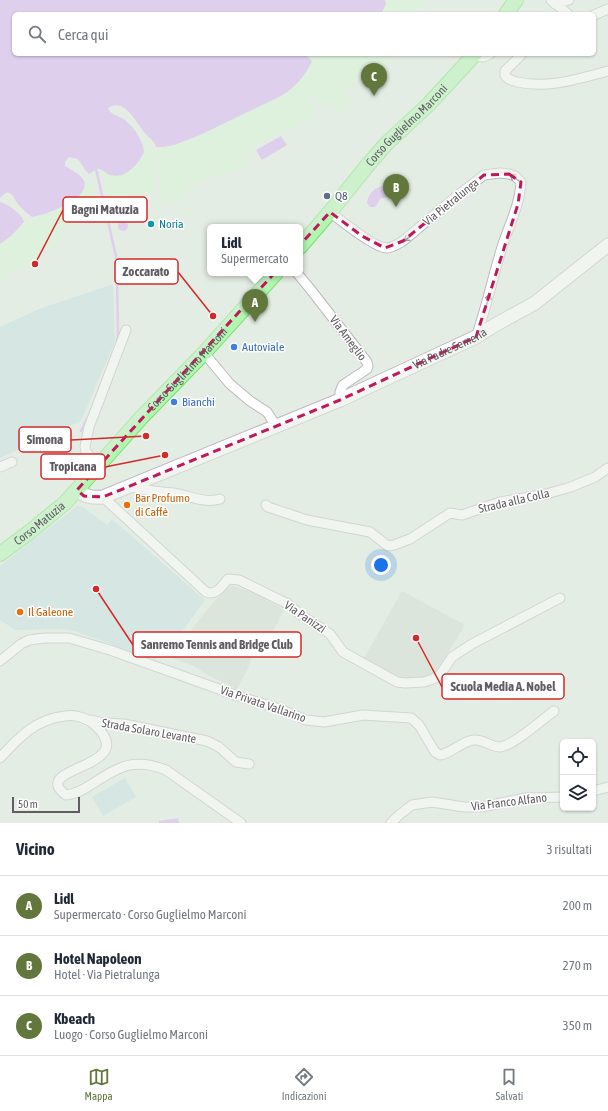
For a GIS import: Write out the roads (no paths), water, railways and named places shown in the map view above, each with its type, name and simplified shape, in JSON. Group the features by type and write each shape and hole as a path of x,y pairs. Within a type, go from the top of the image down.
{"main road":[{"path":"507,12 516,0"},
{"name":"Corso Guglielmo Marconi","path":"303,243 386,144 428,104 474,56"},
{"name":"Via Padre Semeria","path":"77,490 84,496 88,497 103,496 340,400 476,337 535,303 608,245"},
{"name":"Corso Guglielmo Marconi","path":"77,490 141,418 204,353 273,276"},
{"name":"Corso Matuzia","path":"0,554 65,503 77,490"}],"street":[{"path":"553,2 569,0"},
{"path":"553,2 566,12"},
{"path":"596,14 608,9"},
{"path":"520,56 505,71 506,78 529,85 562,83 608,71"},
{"name":"Via Pietralunga","path":"330,212 362,236 385,248 394,246 403,241 484,175 500,173 515,176 521,182 521,191 518,204 503,245 486,308 476,337"},
{"name":"Via Ameglio","path":"299,276 367,362 367,369 342,385 340,400"},
{"path":"99,466 86,452 88,433 126,330"},
{"path":"204,353 230,384 250,401 267,412 276,426"},
{"path":"0,467 12,462"},
{"name":"Strada alla Colla","path":"266,505 307,520 370,532 388,546 410,539 450,513 462,514 500,502 546,494 570,487 595,476 608,468"},
{"path":"128,486 140,490 173,493 208,501 220,499"},
{"name":"Via Panizzi","path":"103,496 206,592 211,594 216,592 228,579 239,580 288,604 301,615 330,634 343,652 397,682 424,682 433,680 440,675 452,657 472,644 560,598"},
{"name":"Via Privata Vallarino","path":"0,661 16,648 30,640 45,638 69,638 110,650 314,722 324,722 363,715 411,718 419,725 437,754 440,755 474,740 484,741 493,746 504,746 515,740 554,711"},
{"name":"Strada Solaro Levante","path":"0,758 30,728 54,717 68,715 103,723 124,724 207,741 219,747 236,762 249,764"},
{"name":"Strada Solaro Levante","path":"90,720 103,735 106,742 106,748 102,756 70,771 61,777 58,782 61,791 66,794 76,794 125,766 138,763 147,764 166,770 241,823"},
{"path":"596,790 608,787"},
{"name":"Via Franco Alfano","path":"391,823 412,805 432,802 464,807 482,807 525,798 560,796"}],"waterway":[{"path":"96,169 116,256 116,265"},
{"path":"116,346 118,336 117,275"},
{"path":"81,431 88,417"}],"place":[{"name":"Kbeach","path":"374,96"},
{"name":"Q8","path":"327,196"},
{"name":"Hotel Napoleon","path":"396,207"},
{"name":"Noria","path":"151,224"},
{"name":"Bagni Matuzia","path":"35,264"},
{"name":"Zoccarato","path":"213,316"},
{"name":"Lidl","path":"255,322"},
{"name":"Autoviale","path":"234,347"},
{"name":"Bianchi","path":"174,402"},
{"name":"Simona","path":"146,436"},
{"name":"Tropicana","path":"165,455"},
{"name":"Bar Profumo di Caffè","path":"127,505"},
{"name":"Sanremo Tennis and Bridge Club","path":"96,589"},
{"name":"Il Galeone","path":"20,612"},
{"name":"Scuola Media A. Nobel","path":"416,638"}]}
